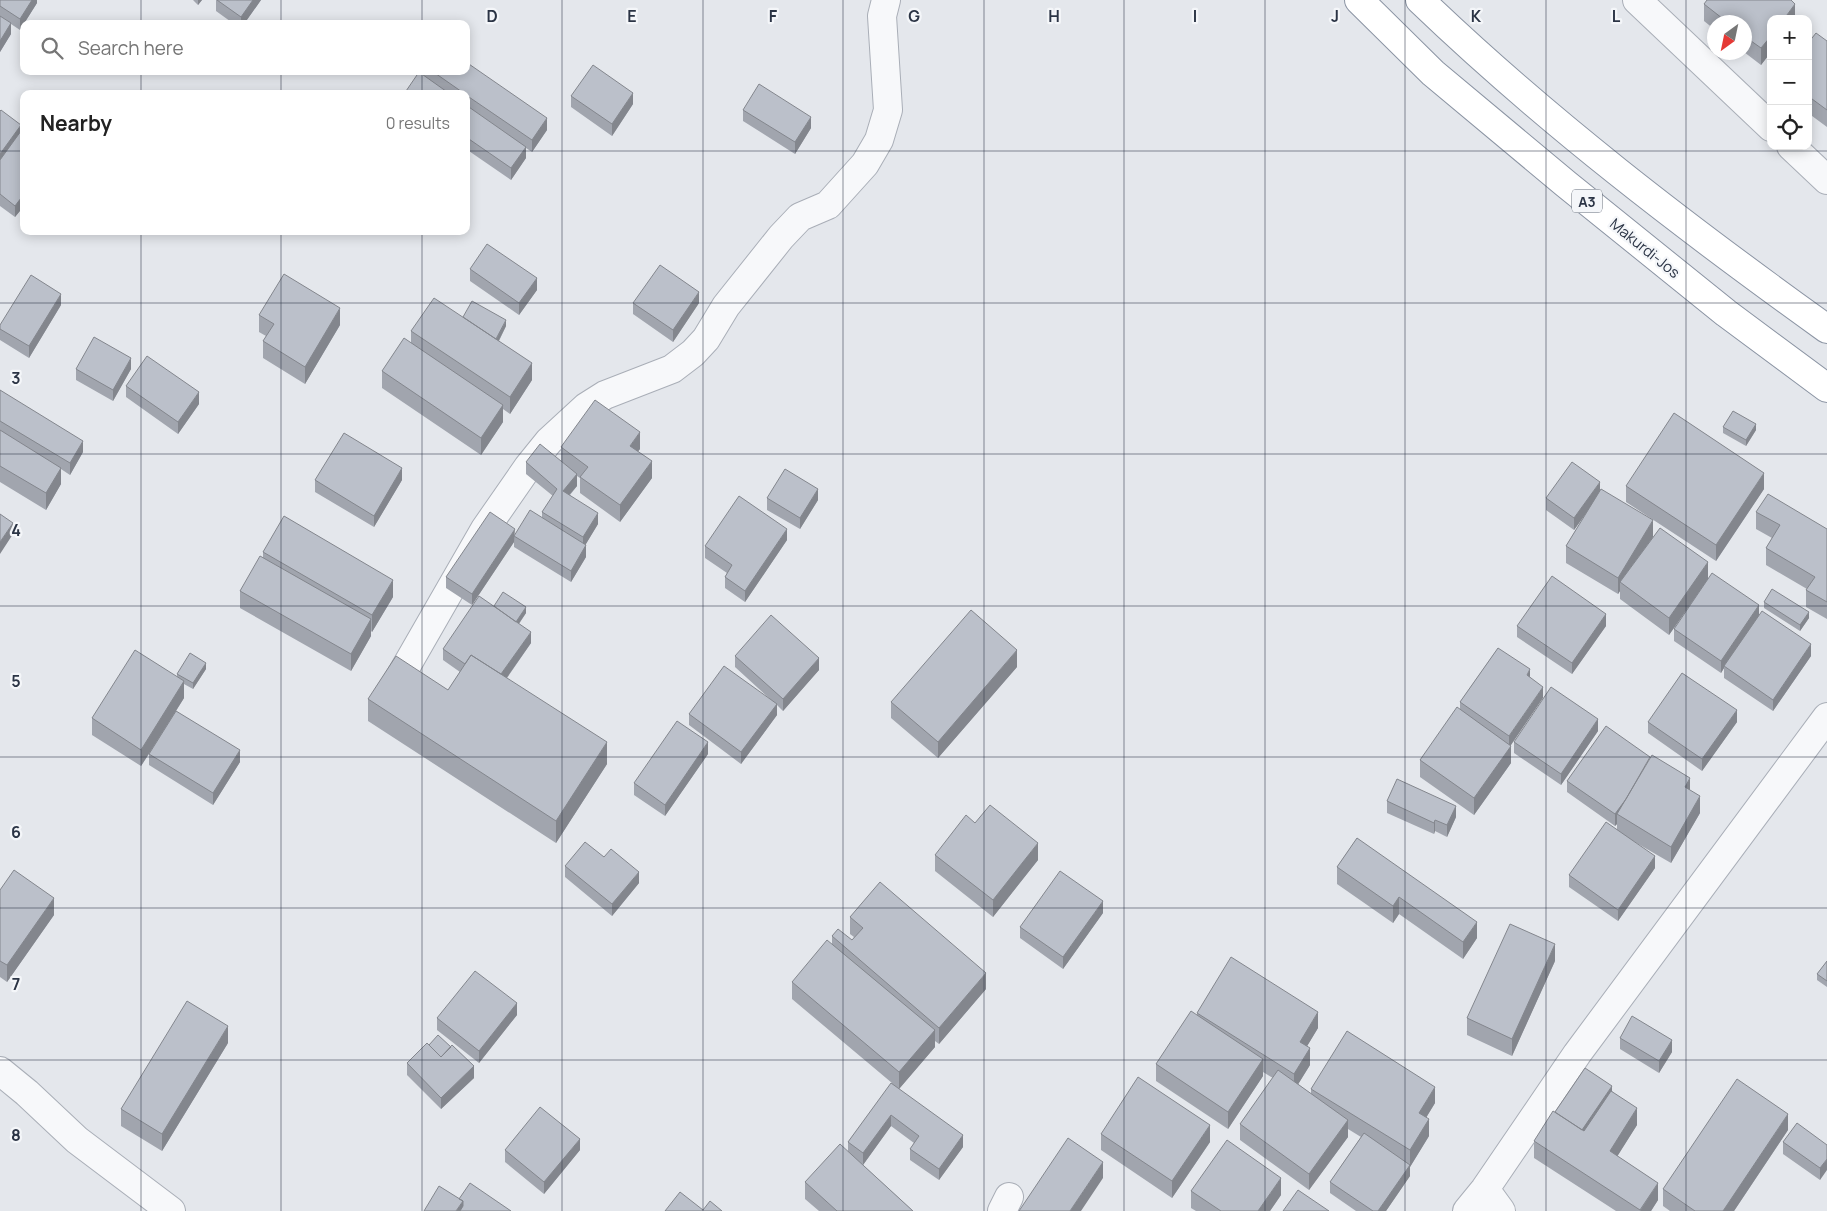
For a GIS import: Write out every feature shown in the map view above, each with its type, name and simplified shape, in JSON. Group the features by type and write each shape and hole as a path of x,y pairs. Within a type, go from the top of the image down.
{"highway":[{"name":"Makurdi-Jos","path":"1359,0 1433,73 1566,184 1726,313 1827,388"},
{"path":"1420,0 1474,52 1590,151 1827,329"}],"street":[{"path":"396,684 484,529 549,441 586,407 605,395 672,369 693,353 706,340 726,306 780,237 800,217 828,205 865,164 879,140 888,110 882,16 886,0"},
{"path":"1637,0 1767,123"},
{"path":"1795,150 1827,180"},
{"path":"1467,1211 1485,1189 1577,1054 1827,717"},
{"path":"0,1071 27,1093 77,1140 171,1211"},
{"path":"1485,1189 1501,1211"}],"building":[{"path":"0,0 32,0 20,19 0,6"},
{"path":"217,0 253,0 241,17"},
{"path":"1707,0 1791,0 1795,4 1787,15 1767,15 1767,41 1761,48 1752,42 1752,15 1718,15 1704,4"},
{"path":"0,16 11,23 0,41"},
{"path":"1816,33 1827,41 1827,110 1812,99 1812,38"},
{"path":"470,65 547,118 532,140 470,98 470,90 459,90 438,75 470,75"},
{"path":"593,65 633,93 612,124 571,96"},
{"path":"417,75 423,75 444,90 407,90"},
{"path":"759,84 811,117 795,142 743,110"},
{"path":"470,108 526,147 511,168 470,140"},
{"path":"0,111 20,124 20,126 0,154"},
{"path":"20,132 20,199 15,206 0,194 0,160"},
{"path":"487,244 537,278 519,303 470,269"},
{"path":"660,265 699,292 673,330 633,303"},
{"path":"284,274 340,308 305,367 263,341 274,324 259,315"},
{"path":"31,275 61,294 29,346 0,329 0,325"},
{"path":"434,298 532,363 510,397 411,331"},
{"path":"472,301 506,320 496,339 463,317"},
{"path":"94,337 131,358 113,390 76,369"},
{"path":"404,338 503,405 481,438 382,371"},
{"path":"147,356 199,392 178,422 126,386"},
{"path":"0,390 83,441 70,463 0,421"},
{"path":"595,400 640,432 630,446 652,461 620,505 580,477 588,467 561,447"},
{"path":"1733,411 1756,424 1746,440 1723,427"},
{"path":"1674,413 1764,473 1716,545 1626,486"},
{"path":"0,430 61,468 46,493 0,466"},
{"path":"344,433 402,468 374,516 315,480"},
{"path":"540,444 577,474 563,491 598,513 583,537 542,512 557,489 526,462"},
{"path":"1572,462 1600,482 1574,518 1546,498"},
{"path":"785,469 818,489 800,518 767,498"},
{"path":"1601,489 1653,520 1618,578 1566,546"},
{"path":"1768,494 1827,529 1827,602 1806,590 1815,577 1766,548 1780,525 1756,512"},
{"path":"739,496 787,529 745,591 725,577 732,565 705,546"},
{"path":"530,510 586,545 571,571 514,536"},
{"path":"490,512 515,529 472,594 446,577"},
{"path":"0,514 13,523 0,542"},
{"path":"284,516 393,580 372,615 263,552"},
{"path":"1660,528 1708,562 1669,618 1620,582"},
{"path":"260,556 371,619 351,654 240,591"},
{"path":"1712,573 1759,605 1721,661 1674,629"},
{"path":"1552,576 1606,614 1572,663 1517,626"},
{"path":"1772,589 1809,612 1800,625 1764,602"},
{"path":"503,592 526,607 516,622 494,606"},
{"path":"479,596 531,632 501,674 471,655 465,664 443,649"},
{"path":"971,610 1017,650 938,742 891,702"},
{"path":"1762,611 1811,644 1773,700 1724,666"},
{"path":"771,615 819,658 783,699 735,656"},
{"path":"1498,648 1530,669 1527,675 1543,687 1509,736 1460,702"},
{"path":"135,650 184,681 141,750 92,718"},
{"path":"190,653 206,663 193,683 177,674"},
{"path":"471,655 607,742 556,821 368,699 396,656 448,690"},
{"path":"724,666 777,704 741,752 689,714"},
{"path":"1682,673 1737,710 1702,759 1648,722"},
{"path":"1551,687 1598,719 1561,774 1514,742"},
{"path":"1457,707 1511,746 1474,798 1420,760"},
{"path":"176,711 240,750 213,793 149,754"},
{"path":"677,721 708,742 665,805 634,783"},
{"path":"1606,726 1650,757 1626,799 1615,814 1567,781"},
{"path":"1652,755 1690,778 1685,787 1700,796 1671,847 1617,814"},
{"path":"1397,779 1456,806 1447,825 1435,820 1434,823 1387,801"},
{"path":"990,805 1038,843 993,900 935,855 966,815 975,823"},
{"path":"1606,822 1655,856 1618,910 1569,875"},
{"path":"1357,838 1477,922 1463,942 1399,897 1393,906 1337,867"},
{"path":"585,842 604,857 611,849 639,872 612,904 565,866"},
{"path":"14,870 54,898 7,965 0,961 0,890"},
{"path":"1060,871 1103,901 1063,957 1020,927"},
{"path":"880,882 986,973 939,1028 832,936 838,929 852,940 863,928 850,917"},
{"path":"1510,924 1555,944 1512,1039 1467,1018"},
{"path":"827,940 935,1030 899,1072 792,982"},
{"path":"1231,957 1318,1012 1300,1042 1310,1048 1294,1074 1197,1013"},
{"path":"1827,961 1827,981 1817,974"},
{"path":"475,971 517,1003 479,1051 437,1018"},
{"path":"187,1001 228,1026 162,1134 121,1109"},
{"path":"1191,1011 1263,1059 1228,1112 1156,1064"},
{"path":"1632,1016 1672,1040 1659,1061 1620,1038"},
{"path":"1347,1031 1435,1087 1419,1113 1429,1119 1410,1150 1311,1089"},
{"path":"438,1035 451,1047 441,1057 429,1045"},
{"path":"427,1043 441,1057 452,1045 474,1066 441,1098 407,1063"},
{"path":"1585,1068 1612,1086 1582,1130 1555,1112"},
{"path":"1278,1070 1348,1120 1309,1174 1240,1124"},
{"path":"1138,1077 1210,1125 1172,1181 1101,1134"},
{"path":"1737,1079 1788,1114 1723,1211 1695,1211 1663,1189"},
{"path":"891,1083 963,1135 939,1169 910,1149 919,1136 891,1115 863,1153 848,1142"},
{"path":"1611,1091 1637,1108 1610,1151 1658,1183 1640,1210 1534,1141 1553,1111 1584,1131"},
{"path":"540,1107 580,1139 544,1182 505,1150"},
{"path":"1797,1123 1827,1145 1827,1159 1820,1168 1783,1142"},
{"path":"1364,1133 1410,1165 1378,1211 1373,1211 1330,1182"},
{"path":"1068,1138 1103,1162 1070,1211 1019,1211"},
{"path":"1227,1140 1281,1178 1258,1211 1221,1211 1191,1191"},
{"path":"840,1144 913,1211 837,1211 805,1182"},
{"path":"470,1183 511,1211 460,1211 463,1201 459,1199"},
{"path":"439,1186 463,1201 456,1211 424,1211"},
{"path":"1298,1190 1329,1211 1283,1211"},
{"path":"680,1192 703,1210 710,1201 722,1211 665,1211"}]}
